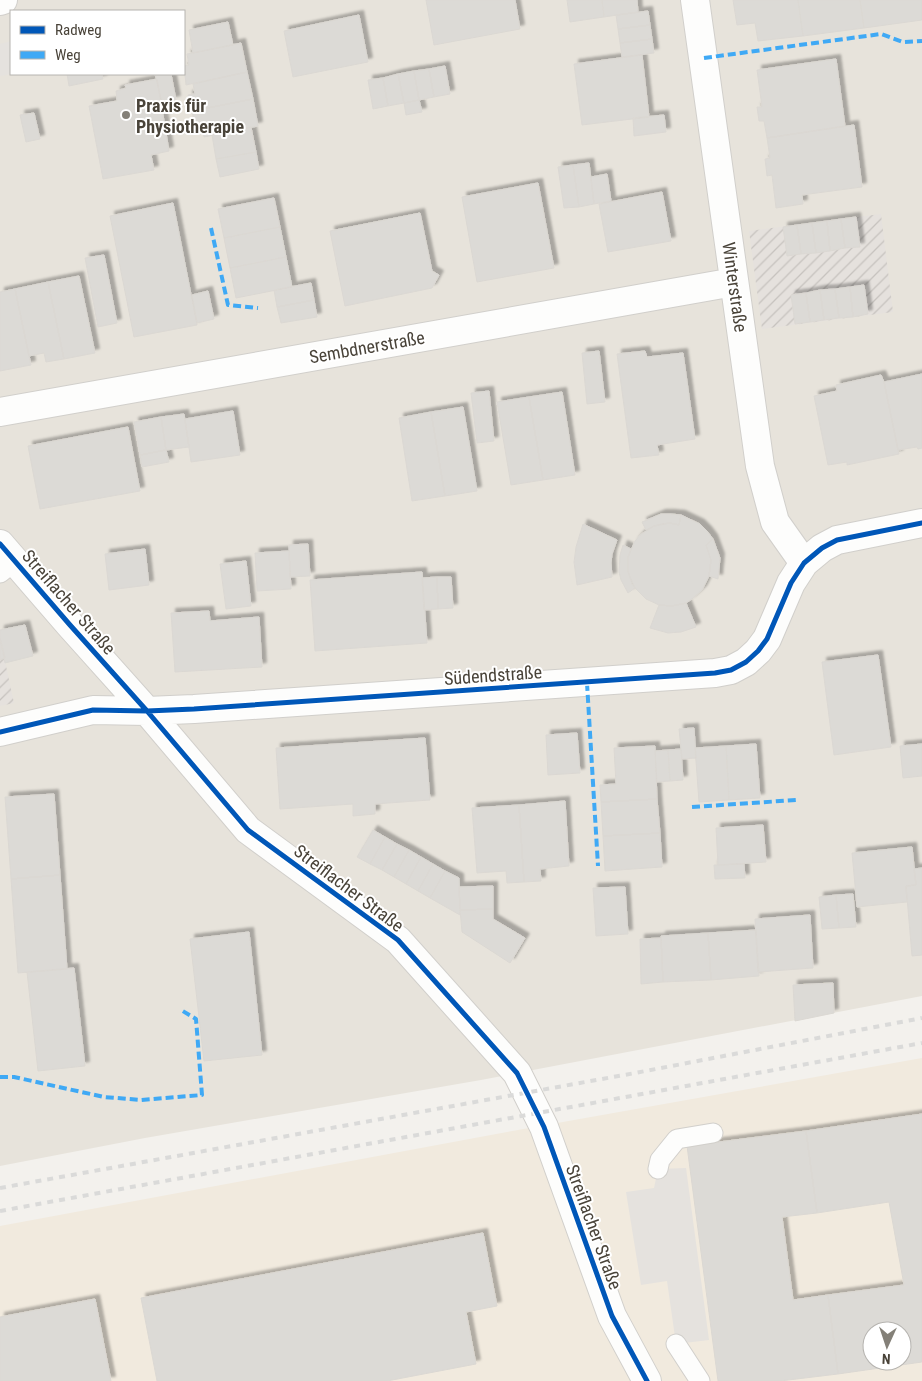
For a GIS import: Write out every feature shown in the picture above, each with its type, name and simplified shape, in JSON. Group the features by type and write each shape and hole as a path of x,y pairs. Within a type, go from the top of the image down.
{"street":[{"name":"Winterstraße","path":"696,0 760,466 775,522 804,563"},
{"name":"Sembdnerstraße","path":"0,412 734,282"},
{"name":"Südendstraße","path":"0,732 93,710 147,711 596,682 705,674 731,670 746,662 767,639 788,589 804,563 822,548 837,540 922,523"},
{"name":"Streiflacher Straße","path":"5,559 70,625 147,711 248,830 398,940 517,1073 544,1127 612,1316 647,1381"}],"lane":[{"path":"658,1170 660,1160 677,1139 712,1133"},
{"path":"676,1344 700,1381"}],"shaded area":[{"path":"0,0 922,0 922,996 481,1080 145,1138 0,1166"},
{"path":"10,41 10,74 0,76 0,44"},
{"path":"881,214 893,312 762,329 749,231"},
{"path":"0,638 14,703 0,706"},
{"path":"922,1058 922,1381 0,1381 0,1226 507,1132"},
{"path":"686,1168 709,1340 676,1344 667,1281 641,1285 626,1192 654,1188 658,1169"}],"building":[{"path":"426,0 515,0 520,29 434,45"},
{"path":"567,0 602,0 604,17 570,22"},
{"path":"602,0 637,0 638,12 604,17"},
{"path":"733,0 798,0 803,36 758,41 755,23 737,25"},
{"path":"798,0 860,0 864,28 803,36"},
{"path":"860,0 922,0 922,20 864,28"},
{"path":"648,11 650,25 618,29 616,15"},
{"path":"359,15 368,62 293,77 284,31"},
{"path":"228,22 233,45 193,53 189,30"},
{"path":"650,25 652,39 620,43 618,29"},
{"path":"652,39 654,53 622,57 620,43"},
{"path":"241,43 247,72 186,85 185,66 189,65 187,54"},
{"path":"642,55 649,117 582,125 574,64"},
{"path":"836,59 845,126 767,138 764,121 759,121 757,107 762,107 757,70"},
{"path":"445,66 450,94 434,97 429,69"},
{"path":"429,69 434,97 419,100 414,71"},
{"path":"414,71 419,100 404,103 398,74"},
{"path":"247,72 253,99 192,111 188,95 195,94 193,84"},
{"path":"398,74 404,103 388,106 383,78"},
{"path":"67,75 102,75 103,79 69,86"},
{"path":"155,75 171,75 176,100 162,103"},
{"path":"383,78 388,106 373,109 368,80"},
{"path":"157,79 169,151 151,155 154,170 103,179 89,106 117,101 116,91 126,88 125,85"},
{"path":"253,99 258,126 204,137 202,126 195,127 192,111"},
{"path":"419,100 422,112 406,115 404,103"},
{"path":"34,113 40,139 26,142 20,115"},
{"path":"664,115 666,132 634,136 633,118"},
{"path":"854,125 862,187 802,195 803,204 776,208 772,175 767,176 765,159 770,158 767,138"},
{"path":"251,127 256,152 216,159 212,135"},
{"path":"256,152 259,169 220,177 216,159"},
{"path":"589,163 594,204 579,207 573,165"},
{"path":"573,165 579,207 564,208 558,167"},
{"path":"607,174 611,201 594,204 591,177"},
{"path":"538,183 554,268 477,282 462,197"},
{"path":"662,192 671,241 608,252 599,204"},
{"path":"274,198 280,227 224,238 218,209"},
{"path":"173,203 197,325 134,337 110,216"},
{"path":"420,213 432,271 439,275 432,288 345,306 330,231"},
{"path":"856,217 860,247 845,248 841,219"},
{"path":"841,219 845,248 830,251 827,221"},
{"path":"827,221 830,251 816,253 812,223"},
{"path":"812,223 816,253 801,254 797,225"},
{"path":"797,225 801,254 787,256 783,227"},
{"path":"280,227 286,257 230,268 224,238"},
{"path":"104,255 117,323 98,327 85,258"},
{"path":"286,257 292,287 236,298 230,268"},
{"path":"79,276 95,353 64,359 48,282"},
{"path":"48,282 64,359 46,362 44,353 29,356 15,289"},
{"path":"311,283 314,300 277,307 274,290"},
{"path":"864,285 868,314 853,317 850,287"},
{"path":"850,287 853,317 839,318 835,289"},
{"path":"15,289 31,365 0,371 0,292"},
{"path":"835,289 839,318 824,320 820,290"},
{"path":"820,290 824,320 810,322 806,293"},
{"path":"208,291 214,319 197,323 192,295"},
{"path":"806,293 810,322 795,324 791,295"},
{"path":"314,300 317,317 281,323 277,307"},
{"path":"599,351 605,402 587,404 582,353"},
{"path":"645,351 647,357 683,353 695,439 657,445 659,455 631,458 617,354"},
{"path":"922,374 922,448 898,450 884,382"},
{"path":"881,375 899,454 847,465 847,462 828,465 814,396 837,391 836,385"},
{"path":"489,391 494,441 477,443 471,393"},
{"path":"562,392 575,475 543,480 529,397"},
{"path":"529,397 543,480 511,485 497,402"},
{"path":"463,407 477,491 445,496 431,412"},
{"path":"233,411 240,455 191,462 185,419"},
{"path":"431,412 445,496 412,501 399,418"},
{"path":"184,414 189,447 166,450 161,417"},
{"path":"161,417 166,450 140,455 134,422"},
{"path":"128,427 140,491 40,509 28,446"},
{"path":"166,450 169,462 142,467 140,455"},
{"path":"661,514 681,515 679,525 662,524 646,530 642,522"},
{"path":"681,515 700,524 713,539 706,545 711,560 709,576 702,590 686,603 672,606 659,605 646,599 632,584 628,571 628,557 635,541 640,535 654,526 670,523 679,525"},
{"path":"583,524 617,540 612,554 612,577 577,585 574,562 576,547"},
{"path":"713,539 720,558 718,579 709,576 711,560 706,545"},
{"path":"308,544 310,576 290,577 289,545"},
{"path":"623,545 631,549 628,557 628,571 635,588 628,593 619,572 620,555"},
{"path":"145,549 149,585 109,590 105,554"},
{"path":"289,551 291,589 257,591 255,553"},
{"path":"246,561 251,606 226,609 220,564"},
{"path":"422,572 427,643 315,651 310,580"},
{"path":"437,577 438,609 424,610 422,578"},
{"path":"437,577 451,577 453,608 438,609"},
{"path":"686,603 696,627 681,632 668,633 650,628 659,605 672,606"},
{"path":"209,611 210,621 259,617 262,667 175,672 171,613"},
{"path":"25,625 33,656 5,663 0,630"},
{"path":"0,638 5,658 0,660"},
{"path":"878,655 891,747 834,755 822,662"},
{"path":"694,728 696,758 682,759 679,729"},
{"path":"577,733 580,773 548,775 546,735"},
{"path":"425,738 430,800 375,804 375,814 353,816 353,804 280,809 276,748"},
{"path":"756,744 760,798 729,800 726,746"},
{"path":"922,744 922,776 903,778 900,746"},
{"path":"655,746 657,799 601,802 600,785 616,784 614,748"},
{"path":"726,746 729,800 699,802 695,748"},
{"path":"681,749 683,780 670,781 668,750"},
{"path":"668,750 670,781 657,782 655,751"},
{"path":"54,794 60,875 11,879 5,797"},
{"path":"657,799 660,833 603,836 601,802"},
{"path":"565,801 569,866 540,869 541,881 524,882 519,805"},
{"path":"519,805 524,882 507,883 506,871 477,873 472,808"},
{"path":"763,825 766,862 718,865 716,828"},
{"path":"373,830 385,837 370,864 357,857"},
{"path":"660,833 662,867 605,871 603,836"},
{"path":"385,837 397,844 382,870 370,864"},
{"path":"397,844 409,850 394,877 382,870"},
{"path":"912,847 916,885 906,886 907,902 857,907 852,853"},
{"path":"409,850 421,857 406,884 394,877"},
{"path":"421,857 433,864 418,891 406,884"},
{"path":"433,864 445,871 430,898 418,891"},
{"path":"744,864 745,878 715,879 714,865"},
{"path":"922,868 922,955 912,956 906,886 916,885 914,869"},
{"path":"445,871 459,878 460,915 430,898"},
{"path":"60,875 67,969 18,973 11,879"},
{"path":"493,886 493,909 460,910 459,887"},
{"path":"625,887 628,934 596,936 593,888"},
{"path":"853,894 856,927 839,928 836,895"},
{"path":"836,895 839,928 822,929 819,897"},
{"path":"493,909 493,919 525,938 510,963 462,932 460,910"},
{"path":"810,915 813,968 758,972 755,919"},
{"path":"756,930 759,976 711,980 708,933"},
{"path":"249,932 262,1055 204,1061 190,939"},
{"path":"708,933 711,980 663,982 661,936"},
{"path":"661,938 663,982 641,984 640,939"},
{"path":"74,968 85,1066 38,1071 27,972"},
{"path":"833,983 834,1013 795,1021 793,985"},
{"path":"922,1114 922,1362 912,1363 912,1321 862,1321 862,1371 838,1374 828,1295 904,1285 889,1202 817,1213 806,1131"},
{"path":"806,1131 817,1213 782,1217 793,1300 828,1295 838,1374 780,1381 718,1381 687,1146"},
{"path":"483,1233 497,1306 466,1312 476,1364 387,1381 157,1381 141,1298"},
{"path":"95,1299 111,1381 0,1381 0,1317"}],"railway":[{"path":"0,1188 635,1073 922,1018"},
{"path":"0,1211 922,1043"}],"marked path":[{"path":"704,58 881,34 903,42 922,41"},
{"path":"211,228 228,305 258,308"},
{"path":"587,683 598,866"},
{"path":"692,807 796,800"},
{"path":"0,1077 14,1077 104,1097 141,1100 202,1095 196,1019 181,1010"}],"cycle path":[{"path":"0,732 93,710 147,711 194,709 715,673 731,670 746,662 767,639 791,583 804,563 822,548 837,540 922,523"},
{"path":"0,544 147,711 248,830 398,940 517,1073 544,1127 612,1316 647,1381"}],"place":[{"name":"Praxis für Physiotherapie","path":"126,115"}]}
